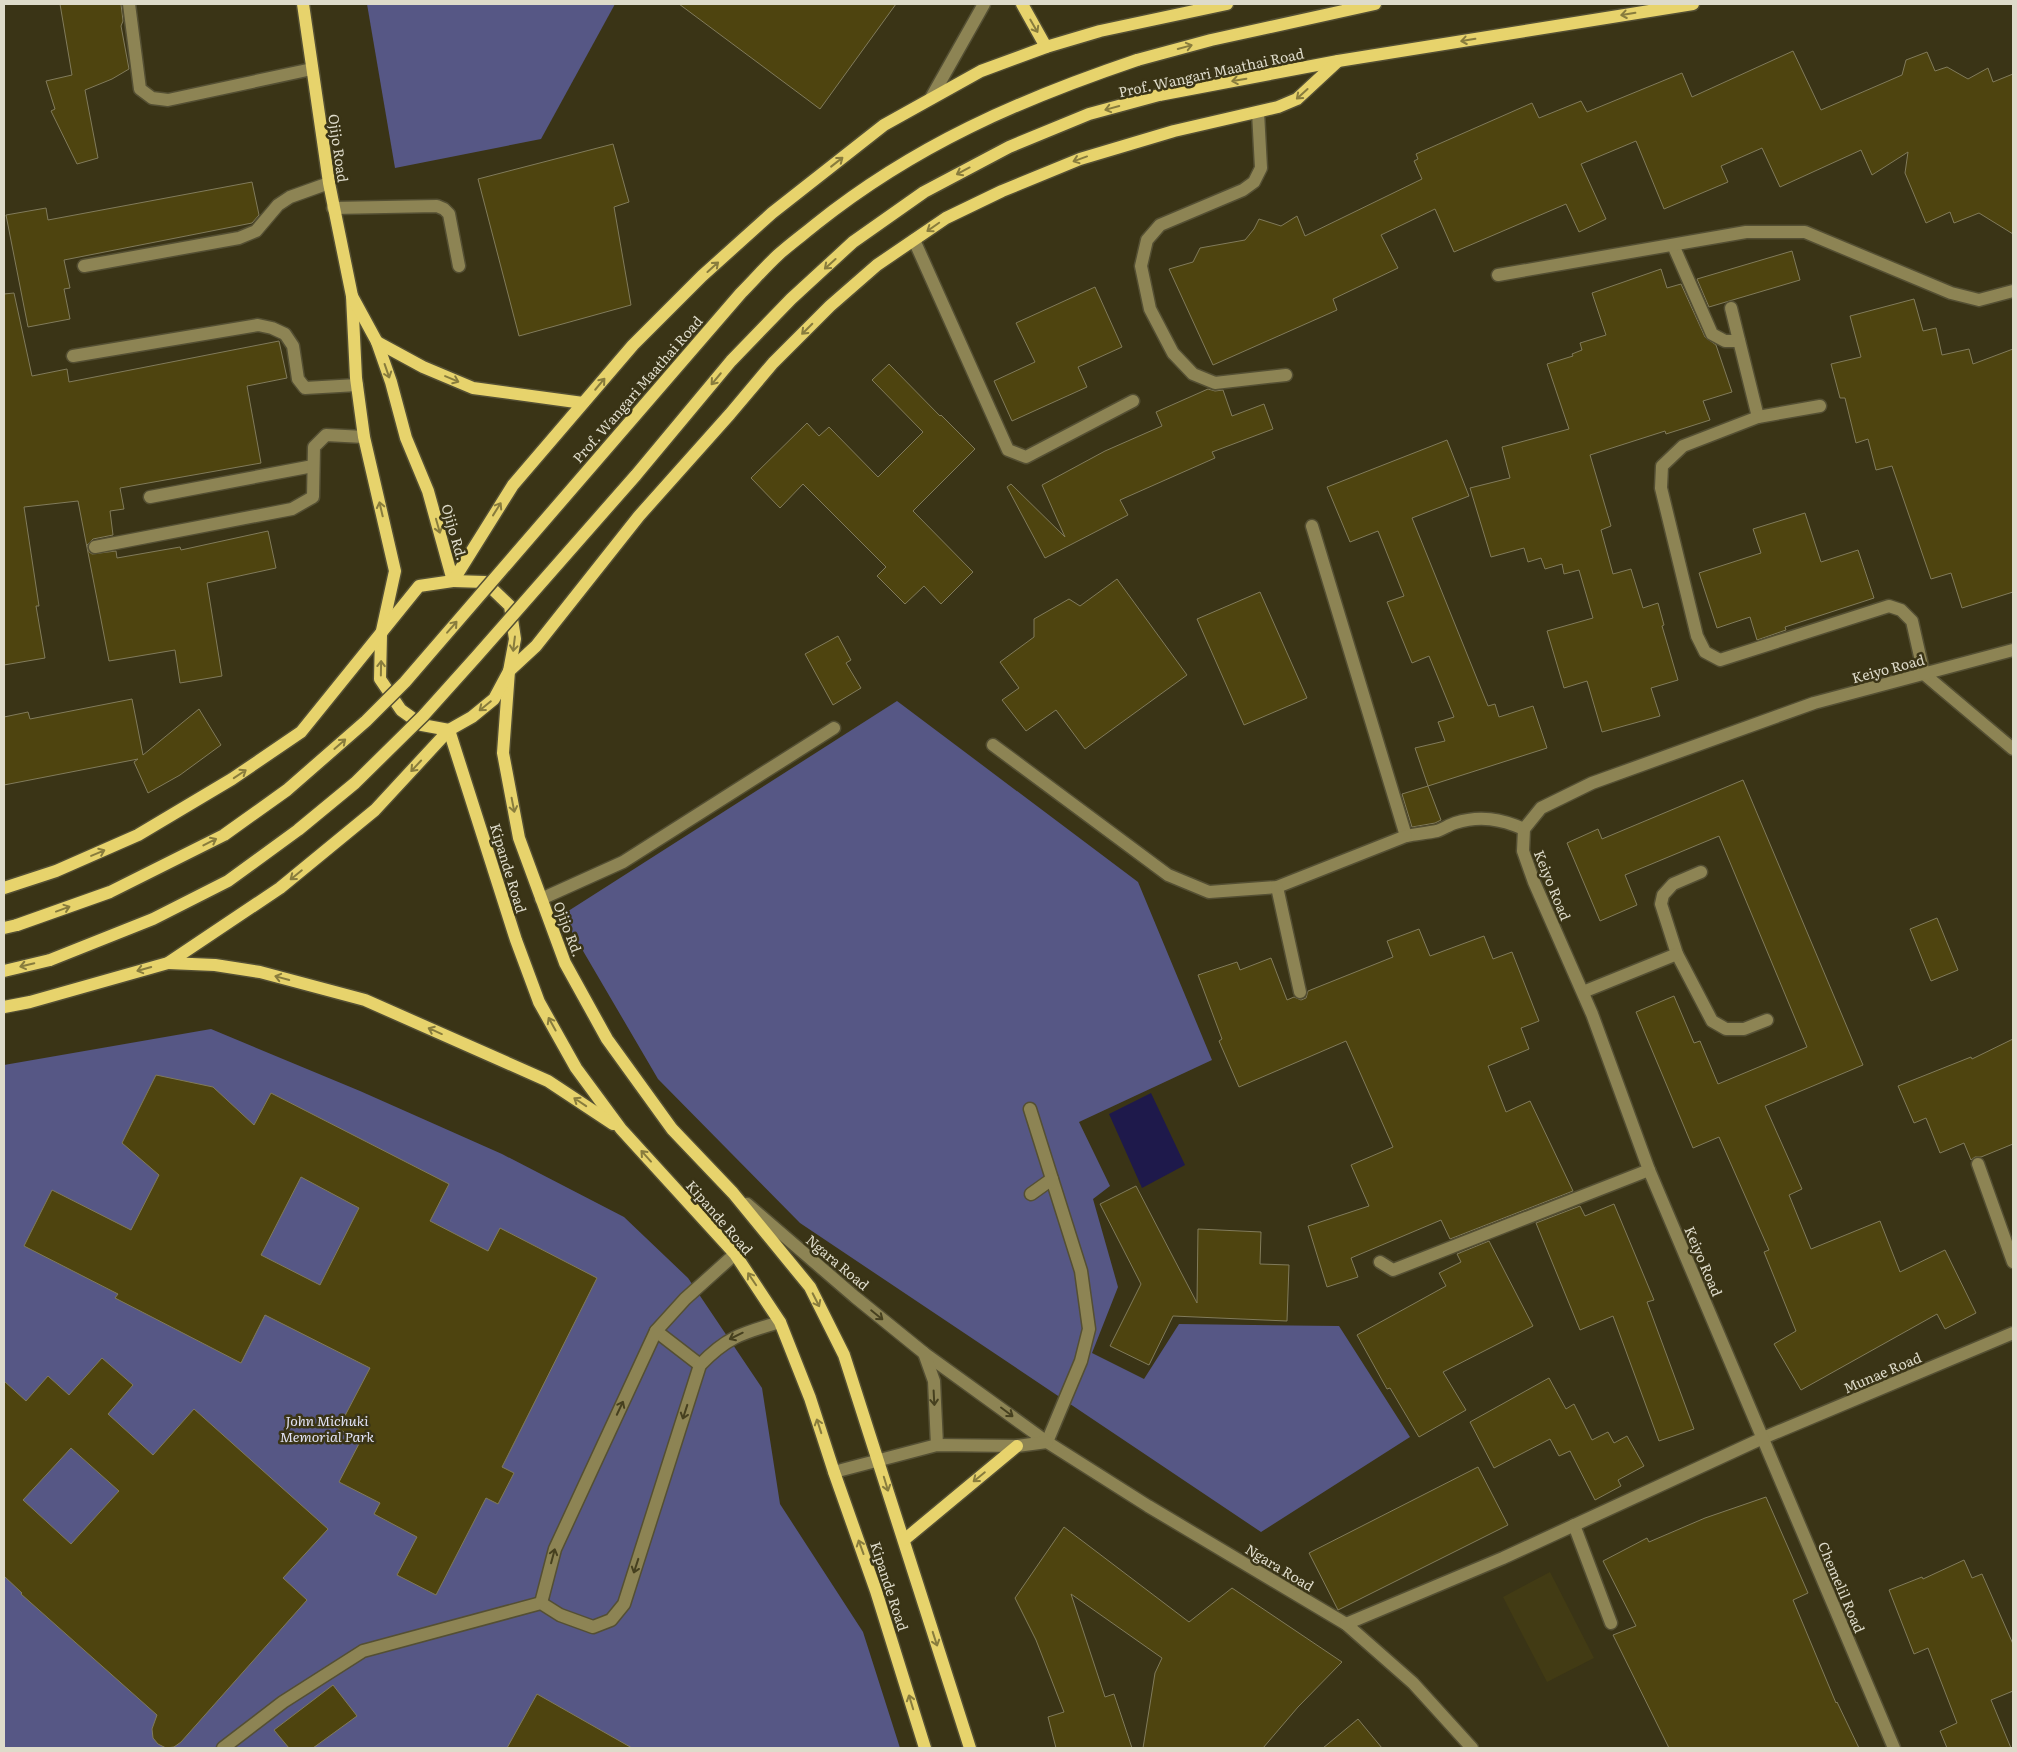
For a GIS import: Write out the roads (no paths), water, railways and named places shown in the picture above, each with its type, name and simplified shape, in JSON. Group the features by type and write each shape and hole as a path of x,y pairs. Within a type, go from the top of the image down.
{"main road":[{"name":"Ojijo Road","path":"303,4 333,208 352,296"},
{"path":"1022,4 1046,47"},
{"name":"Prof. Wangari Maathai Road","path":"453,581 513,485 633,345 702,276 772,213 884,125 981,71 1046,47 1100,31 1227,4"},
{"name":"Prof. Wangari Maathai Road","path":"4,928 110,892 224,834 287,790 352,734 405,682 741,293 779,254 840,205 904,162 990,116 1063,85 1138,60 1211,40 1375,4"},
{"name":"Prof. Wangari Maathai Road","path":"4,971 50,960 153,919 228,881 298,830 355,783 423,716 476,657 636,475 731,361 790,300 853,242 924,192 1009,147 1089,114 1159,95 1338,61 1694,4"},
{"path":"4,1007 30,1002 168,962 280,888 375,810 449,730 472,717 494,699 509,671 536,646 639,516 773,363 830,306 877,265 946,218 1080,159 1174,131 1278,107 1297,99 1338,61"},
{"path":"352,296 357,384 364,437 395,571 381,635 380,679 402,710 422,725 449,730"},
{"name":"Ojijo Rd.","path":"352,296 377,342 391,382 406,438 428,492 453,581 485,582 510,606 515,639 509,671 503,753 519,838 565,963 607,1039 672,1129 733,1192"},
{"path":"377,342 423,367 473,388 583,403"},
{"path":"4,888 56,871 138,835 232,779 301,732 420,586 453,581"},
{"name":"Kipande Road","path":"449,730 516,940 540,1002 576,1068 621,1129 735,1254 780,1322 810,1398 876,1591 925,1748"},
{"path":"168,962 215,965 260,972 365,1000 548,1081 621,1129"},
{"name":"Kipande Road","path":"733,1192 810,1287 844,1355 970,1748"},
{"path":"904,1540 1017,1446"}],"street":[{"path":"129,4 140,89 152,98 168,100 312,69"},
{"path":"931,98 984,4"},
{"path":"1258,112 1262,168 1254,182 1243,190 1160,225 1147,240 1141,266 1150,309 1173,352 1193,374 1215,383 1286,375"},
{"path":"84,266 239,238 256,231 278,205 290,197 329,182"},
{"path":"333,208 437,206 444,209 449,214 459,266"},
{"path":"1498,275 1746,232 1805,232 1951,293 1979,300 2013,291"},
{"path":"914,240 1008,450 1026,457 1133,400"},
{"path":"1673,245 1712,334 1724,341 1739,341"},
{"path":"1731,308 1758,417"},
{"path":"73,356 258,325 272,328 285,334 293,346 298,379 305,388 357,384"},
{"path":"1820,406 1758,417 1683,446 1662,466 1661,488 1697,636 1705,652 1720,660 1889,606 1901,610 1912,622 1924,674 2013,749"},
{"path":"95,547 292,510 313,497 314,447 326,435 364,437"},
{"path":"150,497 313,466"},
{"path":"1312,526 1406,836"},
{"name":"Keiyo Road","path":"1763,1438 1649,1170 1583,992 1534,882 1523,851 1524,829 1541,808 1592,783 1814,703 2013,650"},
{"path":"541,899 623,862 834,728"},
{"path":"994,745 1168,875 1209,892 1277,887 1406,836 1436,831 1456,823 1480,818 1494,818 1524,829"},
{"path":"1701,872 1673,884 1663,895 1661,904 1677,954 1712,1021 1726,1029 1744,1029 1767,1020"},
{"path":"1277,887 1300,992"},
{"path":"1583,992 1677,954"},
{"path":"834,1472 937,1445 1017,1446 1047,1442 1081,1361 1089,1329 1081,1271 1030,1109"},
{"path":"1978,1164 2013,1262"},
{"path":"1380,1262 1393,1270 1649,1170"},
{"path":"1031,1194 1052,1179"},
{"name":"Ngara Road","path":"733,1192 855,1297 924,1353 1047,1442 1148,1506 1346,1624 1413,1683 1472,1748"},
{"path":"541,1603 555,1549 656,1331 685,1299 735,1254"},
{"path":"223,1748 283,1702 363,1651 541,1603 560,1615 594,1627 611,1620 624,1604 700,1365 716,1349 735,1336 780,1322"},
{"path":"656,1331 700,1365"},
{"name":"Munae Road","path":"1346,1624 1494,1562 1763,1438 2013,1333"},
{"path":"924,1353 934,1381 937,1445"},
{"name":"Chemelil Road","path":"1763,1438 1894,1748"},
{"path":"1574,1525 1610,1624"}],"park label":[{"name":"John Michuki Memorial Park","path":"327,1428"}]}
